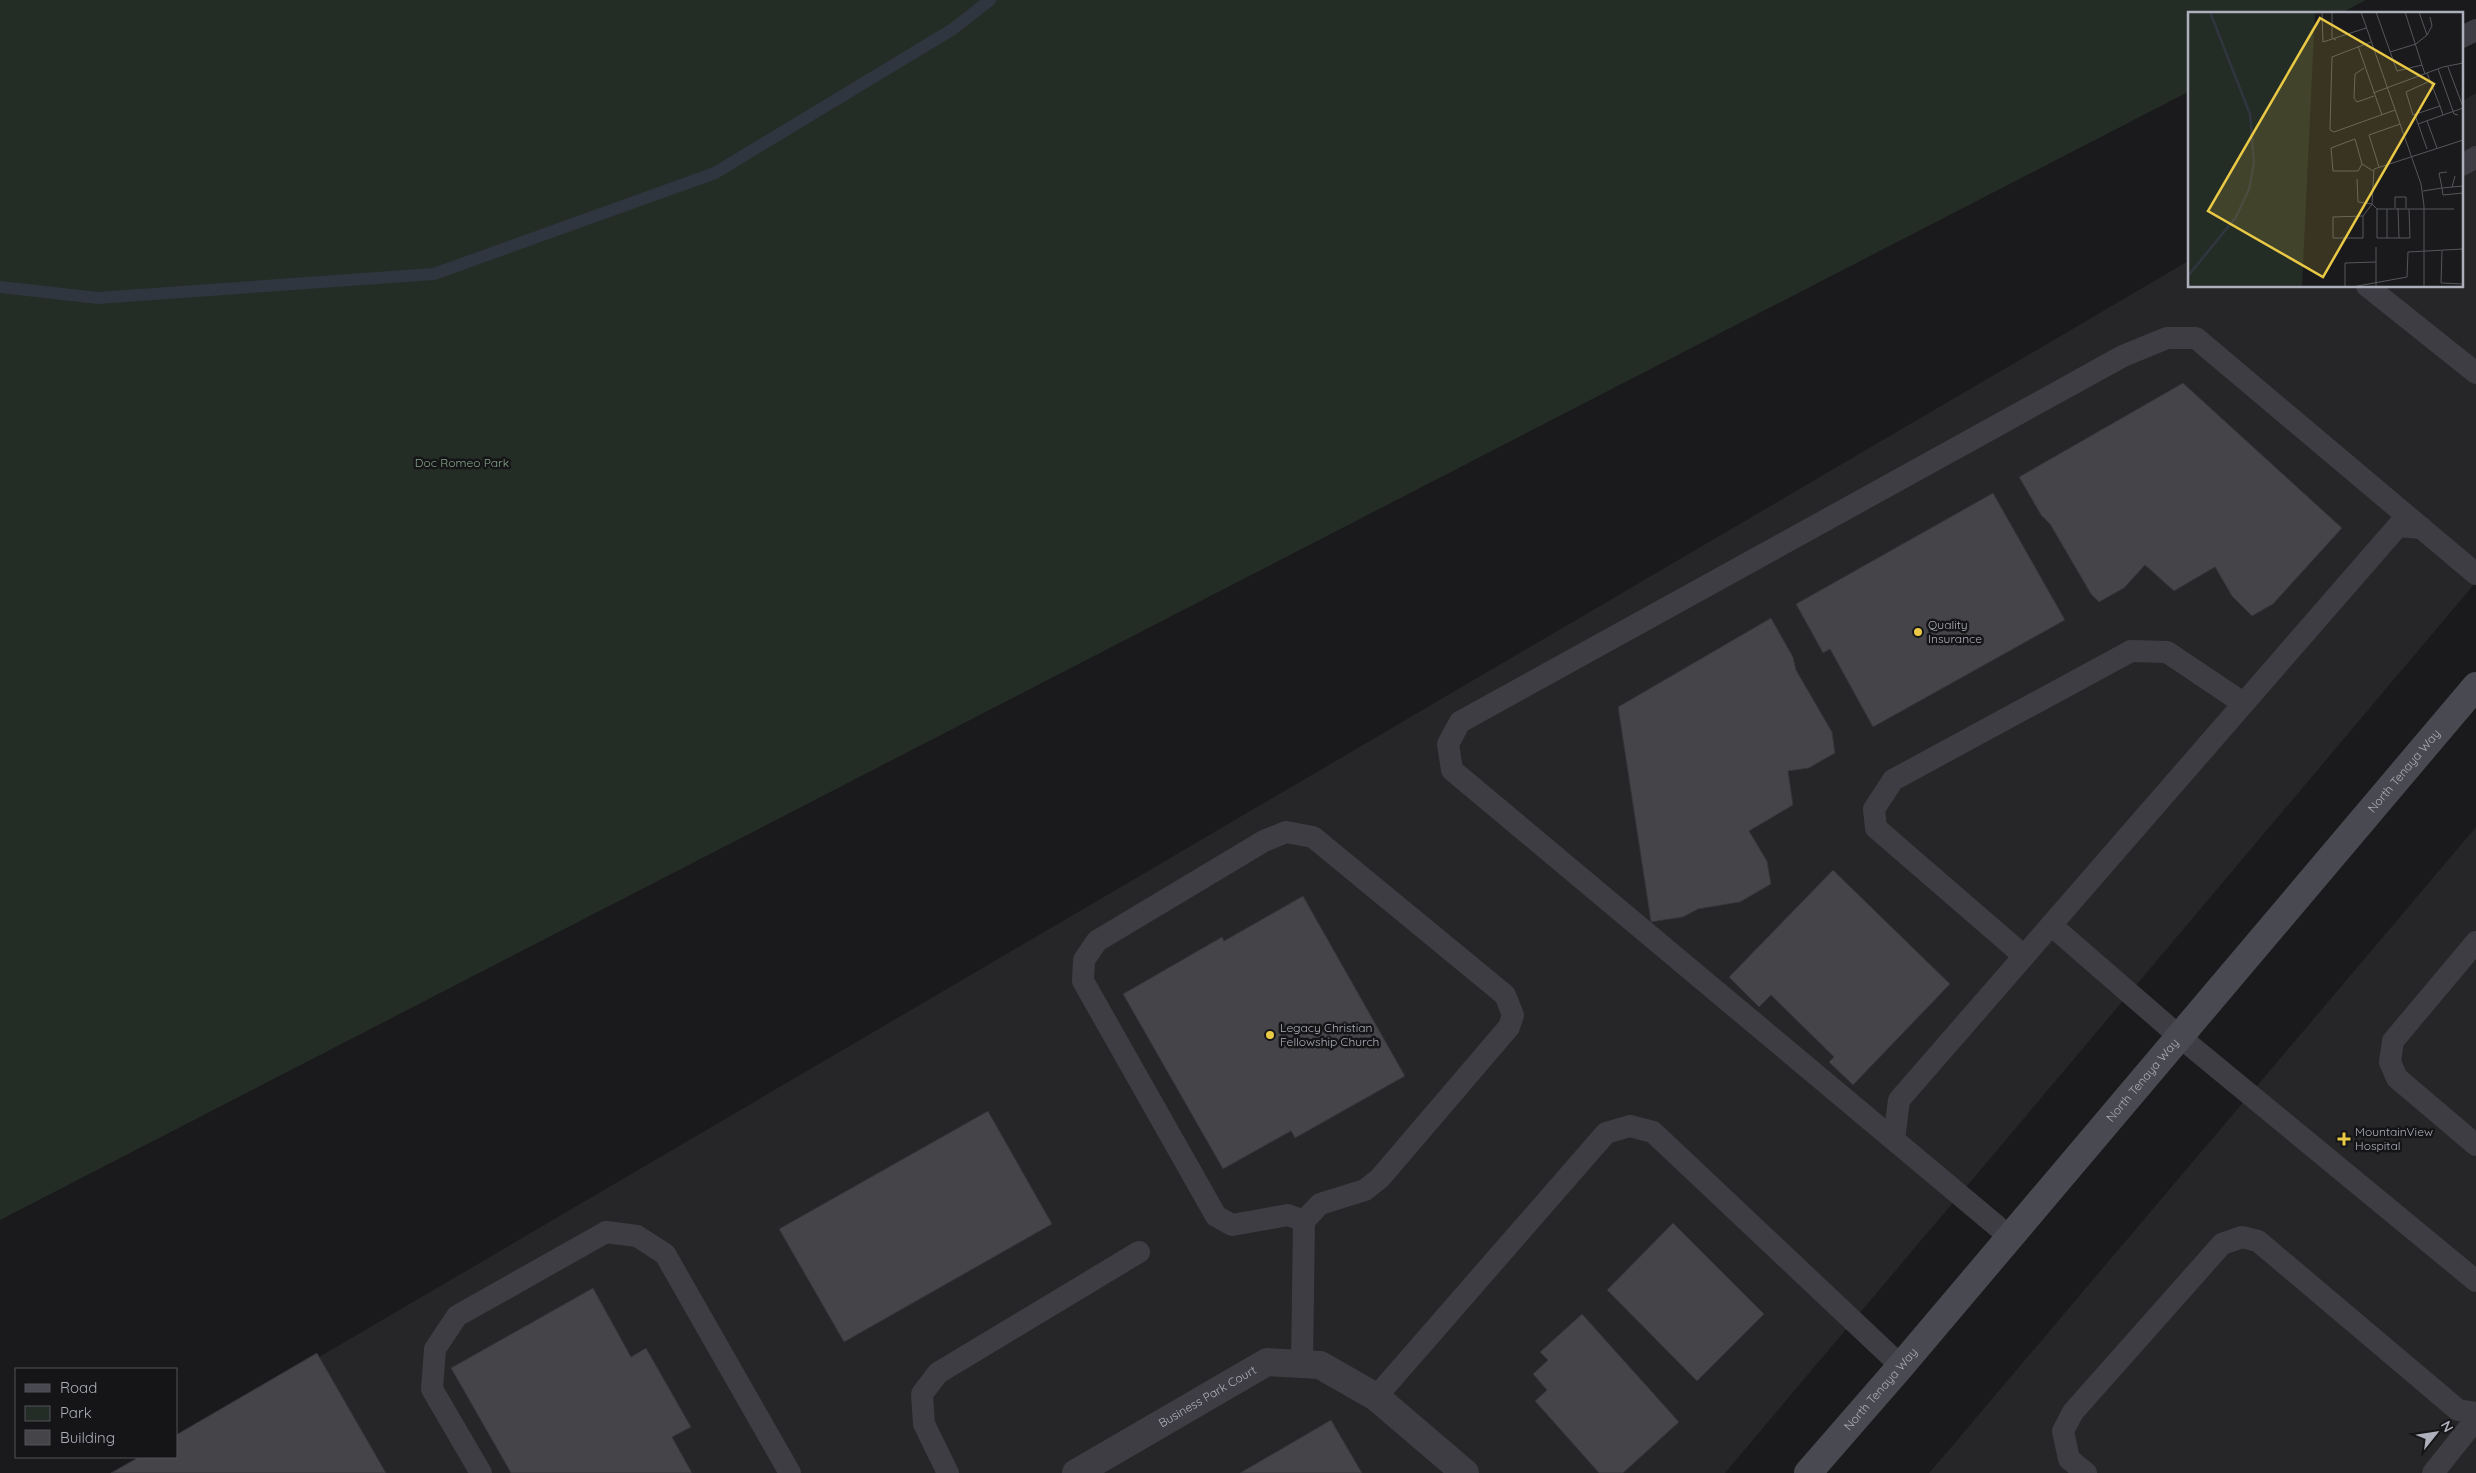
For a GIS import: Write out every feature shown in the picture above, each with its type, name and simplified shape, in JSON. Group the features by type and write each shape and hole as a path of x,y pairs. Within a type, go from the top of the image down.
{"main road":[{"name":"North Tenaya Way","path":"1808,1473 1901,1366 2476,686"}],"street":[{"name":"Business Park Court","path":"1076,1473 1267,1362 1320,1365 1376,1397 1465,1473"}],"lane":[{"path":"2464,36 2476,30"},
{"path":"2464,164 2476,157"},
{"path":"2370,288 2476,373"},
{"path":"2010,1237 1452,770 1448,744 1460,722 2114,360 2167,338 2196,338 2476,574"},
{"path":"1894,1140 1899,1100 2398,526 2422,528"},
{"path":"2024,956 1876,828 1874,809 1893,780 2131,650 2167,652 2243,703"},
{"path":"1302,1364 1304,1221 1320,1204 1365,1190 1380,1178 1509,1027 1513,1014 1506,995 1314,837 1286,832 1264,842 1097,941 1084,960 1083,981 1216,1216 1232,1225 1288,1215 1304,1221"},
{"path":"2051,925 2180,1037 2476,1282"},
{"path":"2476,942 2393,1041 2390,1062 2397,1078 2476,1145"},
{"path":"1376,1397 1606,1133 1630,1126 1653,1132 1901,1366"},
{"path":"481,1473 432,1388 435,1349 457,1316 606,1232 637,1236 665,1254 790,1473"},
{"path":"2086,1473 2063,1466 2063,1431 2073,1412 2222,1244 2242,1237 2258,1241 2458,1410 2476,1413"},
{"path":"948,1473 924,1424 922,1394 938,1373 1139,1252"},
{"path":"2433,1473 2476,1419"}],"shaded area":[{"path":"2476,93 2476,582 1725,1473 122,1473 148,1458 178,1458 178,1440 2188,261 2188,288 2464,288 2464,100"},
{"name":"MountainView Hospital","path":"2476,827 2476,1473 1929,1473 1948,1451"}],"green space":[{"name":"Doc Romeo Park","path":"0,0 2366,0 2343,12 2188,12 2188,92 0,1220"}],"building":[{"path":"2183,383 2342,528 2273,604 2252,616 2232,596 2215,567 2174,591 2145,565 2124,588 2099,602 2091,594 2050,524 2041,515 2019,477"},
{"path":"1993,493 2065,620 1873,727 1830,649 1823,653 1796,604"},
{"path":"1771,618 1793,657 1796,670 1832,732 1835,753 1809,768 1788,771 1793,805 1749,831 1767,861 1771,884 1740,902 1698,909 1683,917 1651,922 1618,707"},
{"path":"1833,870 1950,984 1853,1085 1829,1062 1834,1057 1771,995 1759,1007 1729,977"},
{"path":"1303,896 1405,1076 1295,1138 1291,1131 1223,1169 1123,994 1222,937 1224,941"},
{"path":"988,1111 1052,1224 844,1342 779,1229"},
{"path":"1673,1223 1764,1314 1697,1381 1607,1290"},
{"path":"593,1288 631,1357 646,1348 691,1427 672,1437 692,1473 511,1473 451,1368"},
{"path":"1582,1314 1679,1422 1623,1473 1599,1473 1535,1401 1547,1390 1533,1374 1548,1360 1540,1352"},
{"path":"317,1353 386,1473 111,1473 137,1458 178,1458 178,1434"},
{"path":"1331,1420 1362,1473 1240,1473"}],"waterway":[{"path":"0,287 98,298 434,274 715,173 953,29 990,0"}],"place":[{"name":"Quality Insurance","path":"1918,632"},
{"name":"Legacy Christian Fellowship Church","path":"1270,1035"},
{"name":"MountainView Hospital","path":"2344,1139"}]}
